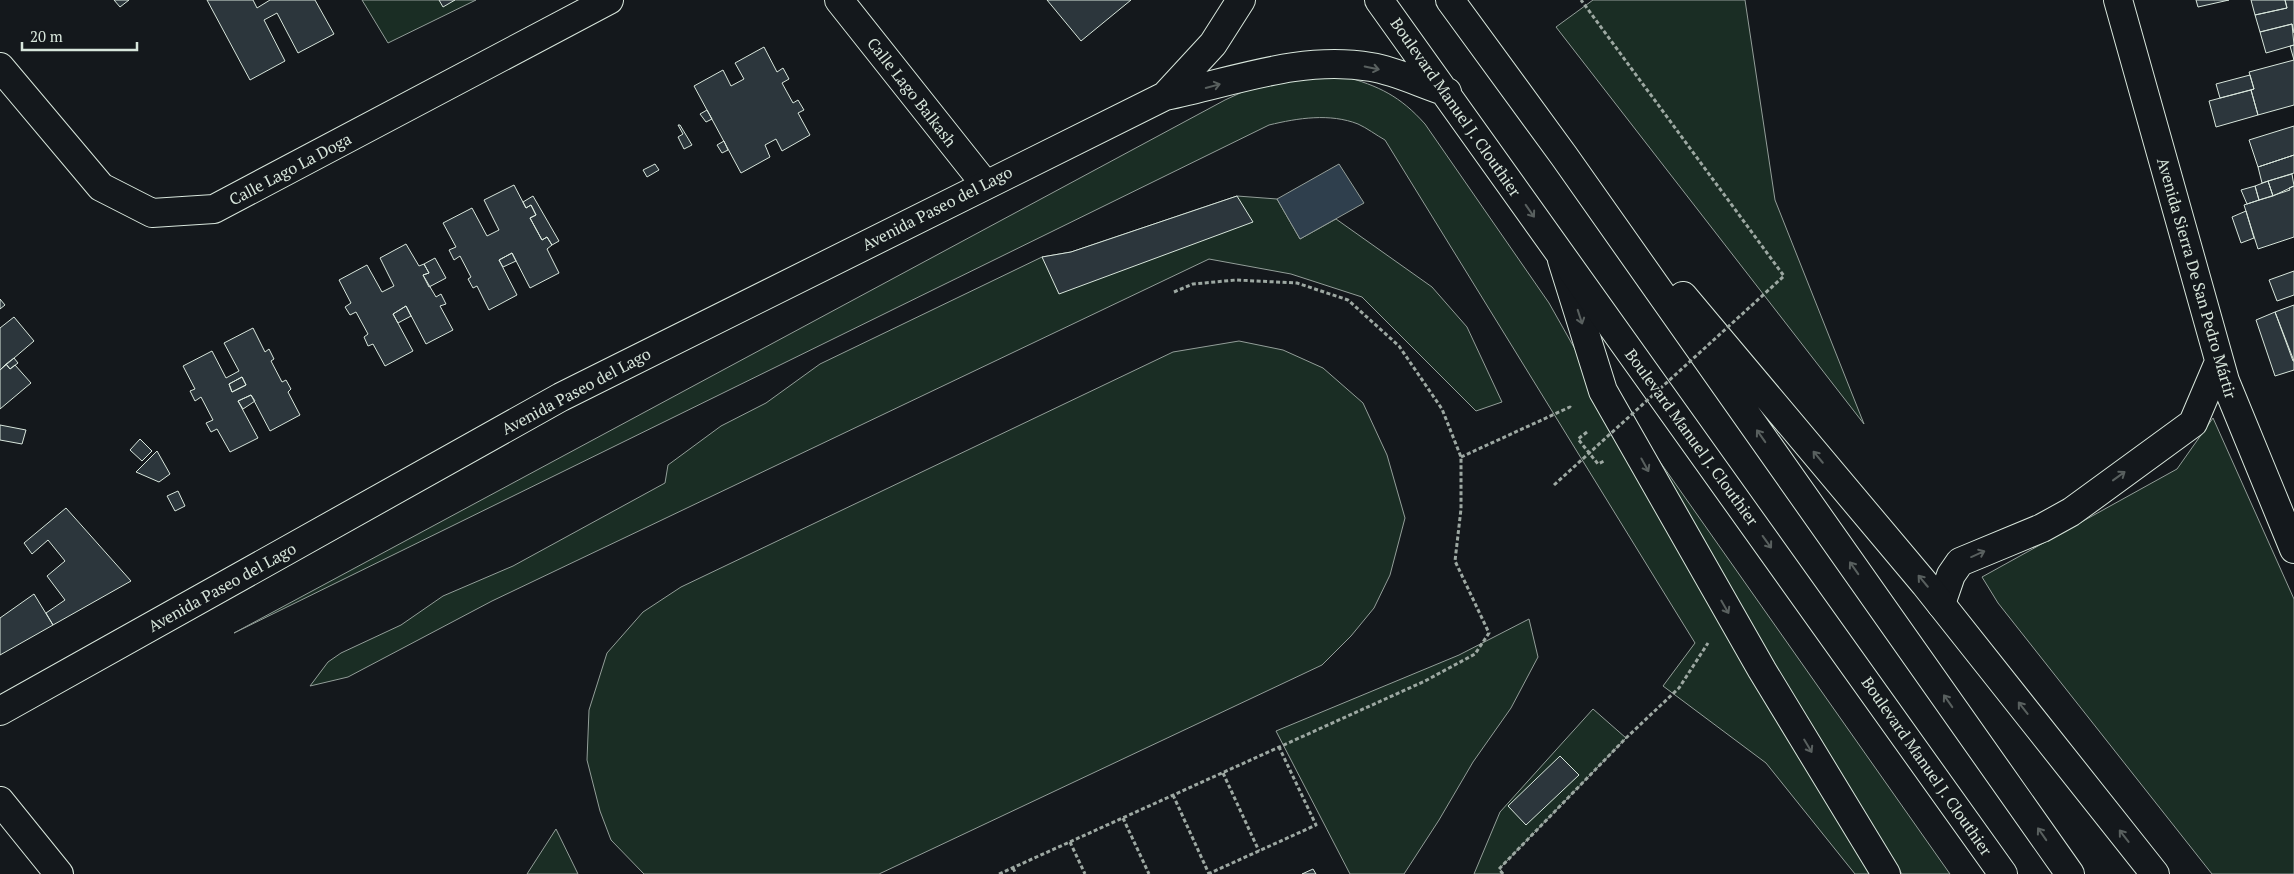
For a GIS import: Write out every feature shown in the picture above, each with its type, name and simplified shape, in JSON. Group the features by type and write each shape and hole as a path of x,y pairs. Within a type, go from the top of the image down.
{"main road":[{"name":"Calle Lago La Doga","path":"0,67 101,187 152,213 214,209 609,0"},
{"name":"Calle Lago Balkash","path":"839,0 985,184"},
{"path":"1165,96 1213,44 1241,0"},
{"name":"Boulevard Manuel J. Clouthier","path":"1379,0 1447,92 1560,254 2004,874"},
{"path":"1450,0 1564,156 2070,874"},
{"name":"Avenida Sierra De San Pedro Mártir","path":"2118,0 2225,381 2294,549"},
{"path":"1165,96 1212,87 1259,72 1321,64 1372,67 1447,92"},
{"name":"Avenida Paseo del Lago","path":"0,711 561,396 1165,96"},
{"path":"1564,156 1941,604 2155,874"},
{"path":"1560,254 1604,391 1762,670 1886,874"},
{"path":"1941,604 1951,575 1960,562 2042,528 2071,512 2193,423 2219,362"},
{"path":"0,801 59,874"}],"path":[{"path":"1554,485 1588,452 1784,276 1581,0"},
{"path":"999,874 1425,680 1475,654 1488,632 1455,560 1461,509 1461,457 1442,409 1399,346 1348,300 1297,284 1236,280 1193,284 1174,292"},
{"path":"1461,457 1570,407 1574,413"},
{"path":"1583,425 1592,438"},
{"path":"1588,431 1578,439 1598,464 1607,459"},
{"path":"1597,444 1602,452"},
{"path":"1503,874 1499,869 1626,738 1678,688 1712,636"},
{"path":"1173,795 1209,874 1316,825 1279,747"},
{"path":"1223,773 1259,851"},
{"path":"1123,818 1150,874"},
{"path":"1070,842 1085,874"},
{"path":"1013,868 1016,874"}],"green space":[{"path":"362,0 476,0 388,43"},
{"path":"1593,0 1745,0 1775,200 1864,424 1556,27"},
{"path":"1343,76 1388,93 1416,114 1425,124 1549,303 1871,874 1855,874 1766,763 1663,686 1695,643 1385,140 1358,124 1336,119 1291,120 1269,125 234,633 1225,100 1264,82"},
{"path":"1237,196 1277,199 1300,239 1336,219 1432,287 1467,327 1502,402 1476,411 1362,297 1291,274 1209,259 492,601 348,677 310,686 328,662 341,653 401,625 443,596 513,566 665,483 668,465 721,426 766,403 820,364 1042,257 1071,252"},
{"path":"1239,341 1283,350 1323,368 1363,403 1387,455 1405,518 1390,575 1374,608 1351,636 1322,665 879,874 644,874 611,840 600,811 587,760 589,710 607,653 643,612 681,587 1173,352"},
{"path":"2213,418 2294,599 2294,874 2212,874 1998,603 1982,577 2177,469"},
{"path":"1658,459 1950,874 1902,874 1789,706"},
{"path":"1529,619 1538,657 1511,708 1473,762 1404,874 1350,874 1276,731 1459,655"},
{"path":"1593,709 1626,738 1500,868 1503,874 1474,874 1500,812"},
{"path":"556,829 578,874 527,874"}],"water":[{"path":"1339,164 1364,203 1300,239 1277,199"}],"building":[{"path":"114,0 129,0 120,7"},
{"path":"207,0 253,0 257,8 270,0 315,0 334,34 298,53 277,13 264,20 285,61 250,80"},
{"path":"439,0 455,0 443,7"},
{"path":"1047,0 1131,0 1081,41"},
{"path":"2196,0 2229,0 2198,7"},
{"path":"2251,0 2285,0 2287,8 2255,15"},
{"path":"2285,0 2294,0 2294,33 2292,24 2260,32 2255,15 2287,8"},
{"path":"2292,24 2294,45 2266,53 2260,32"},
{"path":"2294,45 2294,60 2290,46"},
{"path":"764,47 777,72 783,68 789,79 782,83 793,103 798,100 804,110 798,113 810,135 782,151 776,139 765,145 770,157 741,173 694,86 723,70 731,86 744,79 735,63"},
{"path":"2294,60 2294,105 2258,115 2251,90 2254,89 2249,72"},
{"path":"2250,75 2254,89 2220,98 2216,84"},
{"path":"2251,90 2258,115 2216,127 2209,101"},
{"path":"707,110 712,119 706,122 700,114"},
{"path":"678,125 680,125 692,145 684,149 678,137 683,134"},
{"path":"2294,126 2294,155 2258,167 2249,140"},
{"path":"724,141 728,150 722,153 717,145"},
{"path":"2294,155 2294,173 2262,183 2258,167"},
{"path":"655,164 659,170 647,177 643,170"},
{"path":"2292,174 2294,186 2273,196 2268,181"},
{"path":"2268,181 2273,196 2259,200 2255,186"},
{"path":"514,185 526,208 531,205 536,215 530,218 542,240 547,237 552,245 547,249 559,273 530,288 512,253 499,260 517,295 489,310 477,286 473,288 468,279 471,277 460,256 454,260 449,250 456,247 443,223 472,208 487,236 499,230 484,200"},
{"path":"2255,186 2259,200 2247,204 2241,190"},
{"path":"2294,186 2294,237 2258,249 2244,205 2290,190 2289,188"},
{"path":"533,196 559,241 552,245 547,237 542,240 530,218 536,215 531,205 526,208 523,202"},
{"path":"1237,196 1253,222 1059,294 1042,257 1071,252"},
{"path":"2246,211 2254,238 2241,243 2232,217"},
{"path":"406,244 419,266 424,264 429,273 423,275 436,297 441,294 446,304 440,306 453,330 426,344 406,306 393,314 413,351 385,366 373,344 368,346 364,337 368,334 356,312 350,315 345,307 351,303 339,280 367,265 382,292 394,286 380,258"},
{"path":"512,253 516,261 503,267 499,260"},
{"path":"435,258 446,278 429,287 423,275 429,273 424,264"},
{"path":"2294,271 2294,295 2277,301 2269,280"},
{"path":"0,299 5,305 0,309"},
{"path":"2294,305 2294,361 2293,361 2275,312"},
{"path":"406,306 411,316 398,323 393,314"},
{"path":"2275,312 2294,361 2294,370 2275,376 2256,320"},
{"path":"14,317 34,341 0,370 0,328"},
{"path":"253,328 265,352 269,349 274,359 271,361 282,382 286,380 291,389 288,392 300,415 270,431 251,395 238,401 258,438 230,452 217,429 211,432 206,423 213,420 201,397 195,401 190,391 195,389 183,366 212,351 226,378 239,371 224,343","holes":["242,377 246,385 232,392 229,384"]},
{"path":"14,358 18,363 10,369 6,364"},
{"path":"6,364 10,369 15,365 31,383 0,409 0,370"},
{"path":"242,377 246,385 232,392 229,384"},
{"path":"251,395 255,401 243,409 238,401"},
{"path":"0,425 26,430 22,444 0,440"},
{"path":"140,439 152,451 142,461 130,450"},
{"path":"157,451 170,474 159,482 136,472"},
{"path":"178,491 185,506 175,511 167,496"},
{"path":"66,508 131,581 53,625 46,613 65,600 47,576 65,561 48,540 32,554 24,543"},
{"path":"34,594 53,625 0,655 0,618"},
{"path":"1560,756 1579,775 1526,825 1508,806"},
{"path":"1313,869 1316,874 1302,874"}]}
